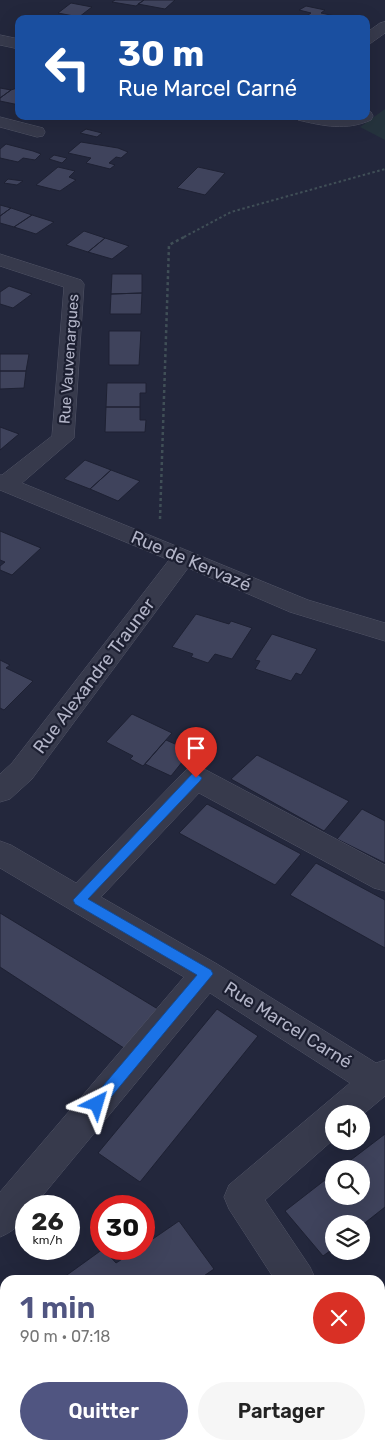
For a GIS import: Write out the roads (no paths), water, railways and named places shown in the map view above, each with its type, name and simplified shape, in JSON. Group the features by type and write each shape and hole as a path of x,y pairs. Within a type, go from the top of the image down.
{"street":[{"path":"370,37 385,26"},
{"path":"0,40 15,43"},
{"path":"321,120 338,124 358,120"},
{"path":"0,122 37,132"},
{"name":"Rue Vauvenargues","path":"0,260 74,284 63,438 3,483"},
{"name":"Rue de Kervazé","path":"3,483 159,546 299,606 385,632"},
{"name":"Rue Alexandre Trauner","path":"0,791 11,766 184,557"},
{"path":"79,900 196,778 385,879"},
{"name":"Rue Marcel Carné","path":"0,853 380,1078 348,1105"},
{"path":"0,1219 206,974"},
{"path":"294,1275 242,1197 325,1125"}]}
